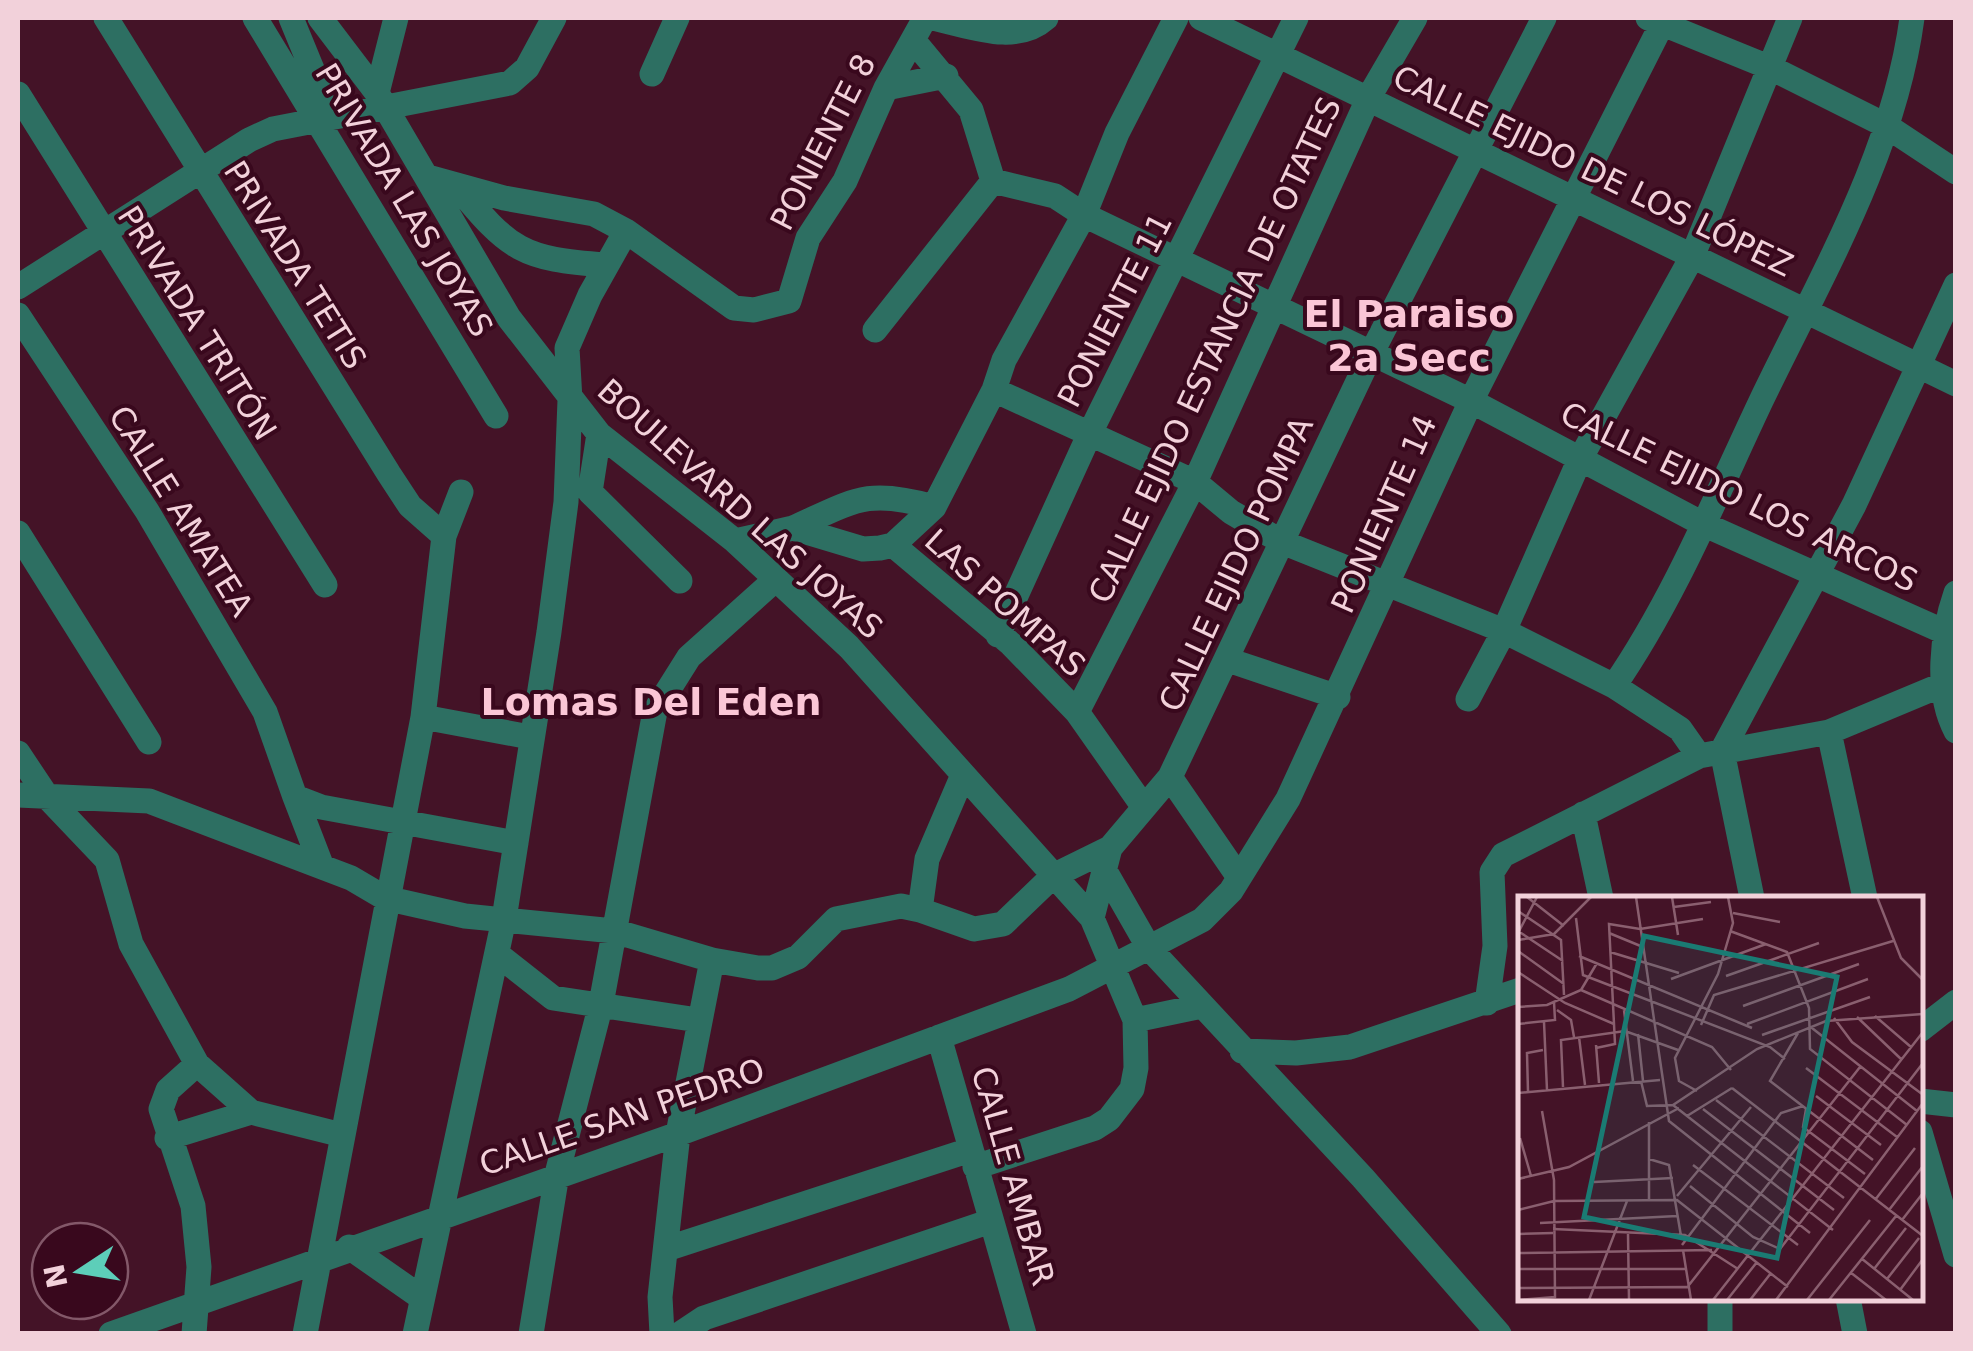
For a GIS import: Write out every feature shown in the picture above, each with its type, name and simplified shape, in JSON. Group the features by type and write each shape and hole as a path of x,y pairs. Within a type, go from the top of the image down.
{"street":[{"name":"PRIVADA TETIS","path":"106,18 198,172 410,506 444,536"},
{"name":"PRIVADA LAS JOYAS","path":"255,18 496,416"},
{"path":"291,18 321,91 320,120"},
{"name":"BOULEVARD LAS JOYAS","path":"320,18 381,100 493,294 599,434 735,541 849,647 1092,918"},
{"path":"381,100 396,18"},
{"path":"18,287 273,129 320,120 381,100 418,102 510,84 527,68 554,18"},
{"path":"652,74 678,18"},
{"path":"875,330 992,180 971,110 946,76 923,25 1002,32 1031,28 1046,18"},
{"path":"793,528 863,549 893,545 934,507 994,390 1004,360 1084,215 1116,133 1176,18"},
{"name":"CALLE EJIDO DE LOS LÓPEZ","path":"1201,18 1277,57 1369,96 1956,384"},
{"name":"PONIENTE 11","path":"998,635 1090,432 1296,18"},
{"name":"CALLE EJIDO ESTANCIA DE OTATES","path":"1077,712 1195,482 1369,96 1415,18"},
{"name":"CALLE EJIDO POMPA","path":"1092,918 1108,860 1144,806 1170,777 1371,354 1544,18"},
{"path":"1468,698 1504,631 1579,461 1692,257 1790,18"},
{"path":"1614,686 1703,524 1861,194 1912,18"},
{"path":"1658,20 1771,68 1884,125 1956,172"},
{"name":"PONIENTE 14","path":"1149,948 1202,920 1231,891 1288,799 1471,401 1658,20"},
{"name":"PONIENTE 8","path":"626,231 734,308 754,310 789,300 808,238 846,182 886,88 923,25"},
{"path":"886,88 946,76"},
{"name":"PRIVADA TRITÓN","path":"18,94 102,236 326,585"},
{"path":"402,135 418,102"},
{"path":"415,1334 437,1216 504,919 549,632 566,473 570,400 567,348 626,231 594,214 428,178"},
{"name":"CALLE EJIDO LOS ARCOS","path":"992,180 1055,196 1084,215 1471,401 1703,524 1950,634"},
{"path":"456,185 524,253 552,261 606,265"},
{"path":"1711,754 1818,573 1956,285"},
{"name":"CALLE AMATEA","path":"18,315 147,511 265,712 279,746 283,772 322,867"},
{"path":"994,390 1195,482 1231,512 1282,542 1504,631 1614,686 1680,730 1711,754 1751,896"},
{"path":"590,492 599,434"},
{"path":"566,473 680,581"},
{"path":"305,1334 385,898 423,717 444,536 462,492"},
{"path":"735,541 793,528 862,497 890,494 934,507"},
{"path":"18,533 149,742"},
{"name":"LAS POMPAS","path":"893,545 998,635 1077,712 1144,806"},
{"path":"531,1334 557,1174 601,1004 656,711 689,656 776,579"},
{"path":"1956,593 1946,705 1956,732"},
{"path":"1228,660 1338,697"},
{"path":"1487,1003 1495,946 1492,872 1503,854 1711,754 1829,732 1950,681"},
{"path":"423,717 530,737"},
{"path":"1829,732 1865,896"},
{"path":"18,753 48,798 107,860 131,944 197,1064 251,1112 342,1135"},
{"path":"920,910 927,859 963,775"},
{"path":"1170,777 1238,876"},
{"path":"18,795 149,801 322,867 385,898 465,916 614,930 712,960 772,968 798,956 836,919 901,906 974,929 1003,924 1054,876 1108,860 1149,948 1364,1178 1499,1334"},
{"path":"295,797 320,807 404,819 516,843"},
{"path":"1582,814 1601,896"},
{"path":"666,1249 973,1159 1074,1137 1109,1119 1132,1089 1136,1020 1109,966 1092,918"},
{"name":"CALLE SAN PEDRO","path":"110,1334 678,1134 1069,989 1149,948"},
{"path":"497,954 553,998 698,1020"},
{"path":"662,1334 678,1134 712,960"},
{"path":"1242,1051 1296,1053 1350,1047 1518,991"},
{"path":"1923,1028 1956,1002"},
{"path":"1136,1020 1202,1006"},
{"name":"CALLE AMBAR","path":"939,1037 1024,1334"},
{"path":"194,1334 198,1303 192,1206 167,1138 161,1098 197,1064"},
{"path":"1923,1101 1956,1105"},
{"path":"167,1138 251,1112"},
{"path":"1923,1142 1956,1255"},
{"path":"680,1334 720,1312 991,1221"},
{"path":"349,1248 422,1298"},
{"path":"1720,1301 1720,1334"},
{"path":"1849,1301 1855,1334"}],"district":[{"name":"El Paraiso 2a Secc","path":"1409,336"},
{"name":"Lomas Del Eden","path":"651,702"}]}
